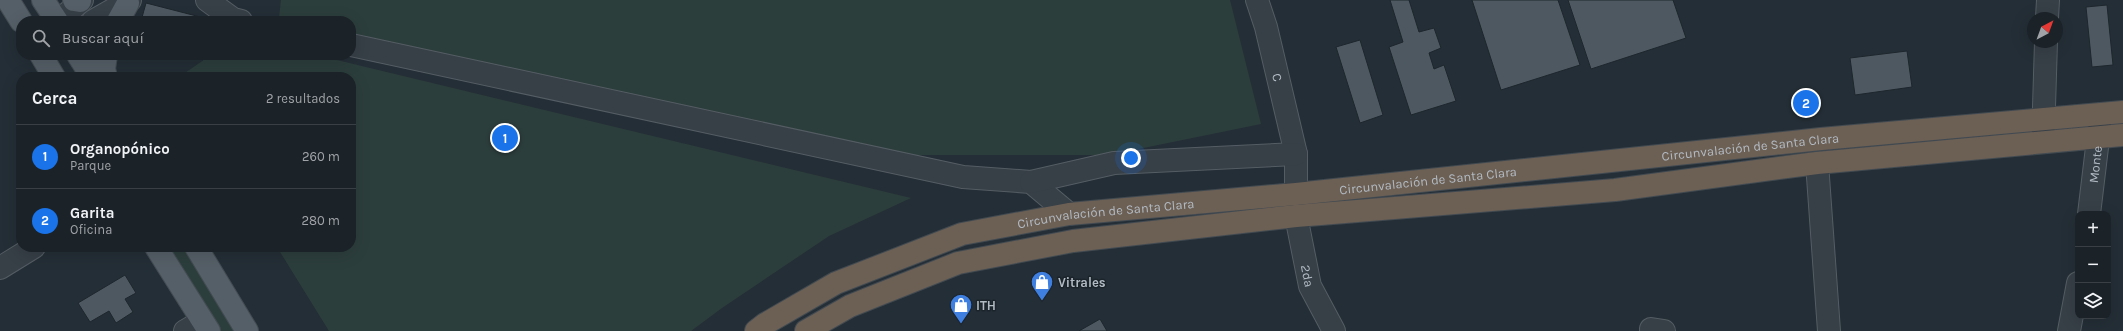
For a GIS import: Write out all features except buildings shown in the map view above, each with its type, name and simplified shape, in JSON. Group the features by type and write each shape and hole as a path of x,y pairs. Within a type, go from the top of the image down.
{"highway":[{"name":"Circunvalación de Santa Clara","path":"756,331 765,324 836,283 955,237 1069,214 1296,194 1821,139 2123,112"},
{"name":"Circunvalación de Santa Clara","path":"806,331 850,306 958,263 1073,241 1296,216 1615,190 1817,162 2123,135"}],"main road":[{"path":"8,0 18,16"},
{"path":"43,0 54,16"},
{"path":"45,60 51,72"},
{"path":"81,60 89,72"},
{"path":"105,60 105,72"},
{"path":"159,252 199,328"},
{"path":"199,252 247,331"}],"street":[{"path":"63,16 79,0"},
{"path":"207,0 229,16"},
{"name":"C","path":"1257,0 1266,27 1296,154 1296,194"},
{"path":"2047,12 2048,0"},
{"path":"105,16 125,8"},
{"path":"356,46 963,177 1031,182 1114,163 1296,154"},
{"path":"2042,142 2046,48"},
{"name":"Monte","path":"2089,211 2101,114"},
{"path":"1817,162 1829,331"},
{"path":"1031,182 1069,214"},
{"name":"2da","path":"1296,194 1296,216 1310,286 1334,331"},
{"path":"0,268 26,252"},
{"path":"2069,331 2075,299"}],"shaded area":[{"path":"281,0 1230,0 1261,124 1109,155 906,155 356,34 356,16 279,16"},
{"path":"204,60 337,60 911,198 829,236 722,308 691,331 329,331 280,252 356,252 356,72 186,72"},
{"path":"172,252 189,252 237,331 220,331"}],"place":[{"name":"Garita","path":"1806,103"},
{"name":"Organopónico","path":"505,138"},
{"name":"Vitrales","path":"1042,302"},
{"name":"ITH","path":"961,324"}]}
